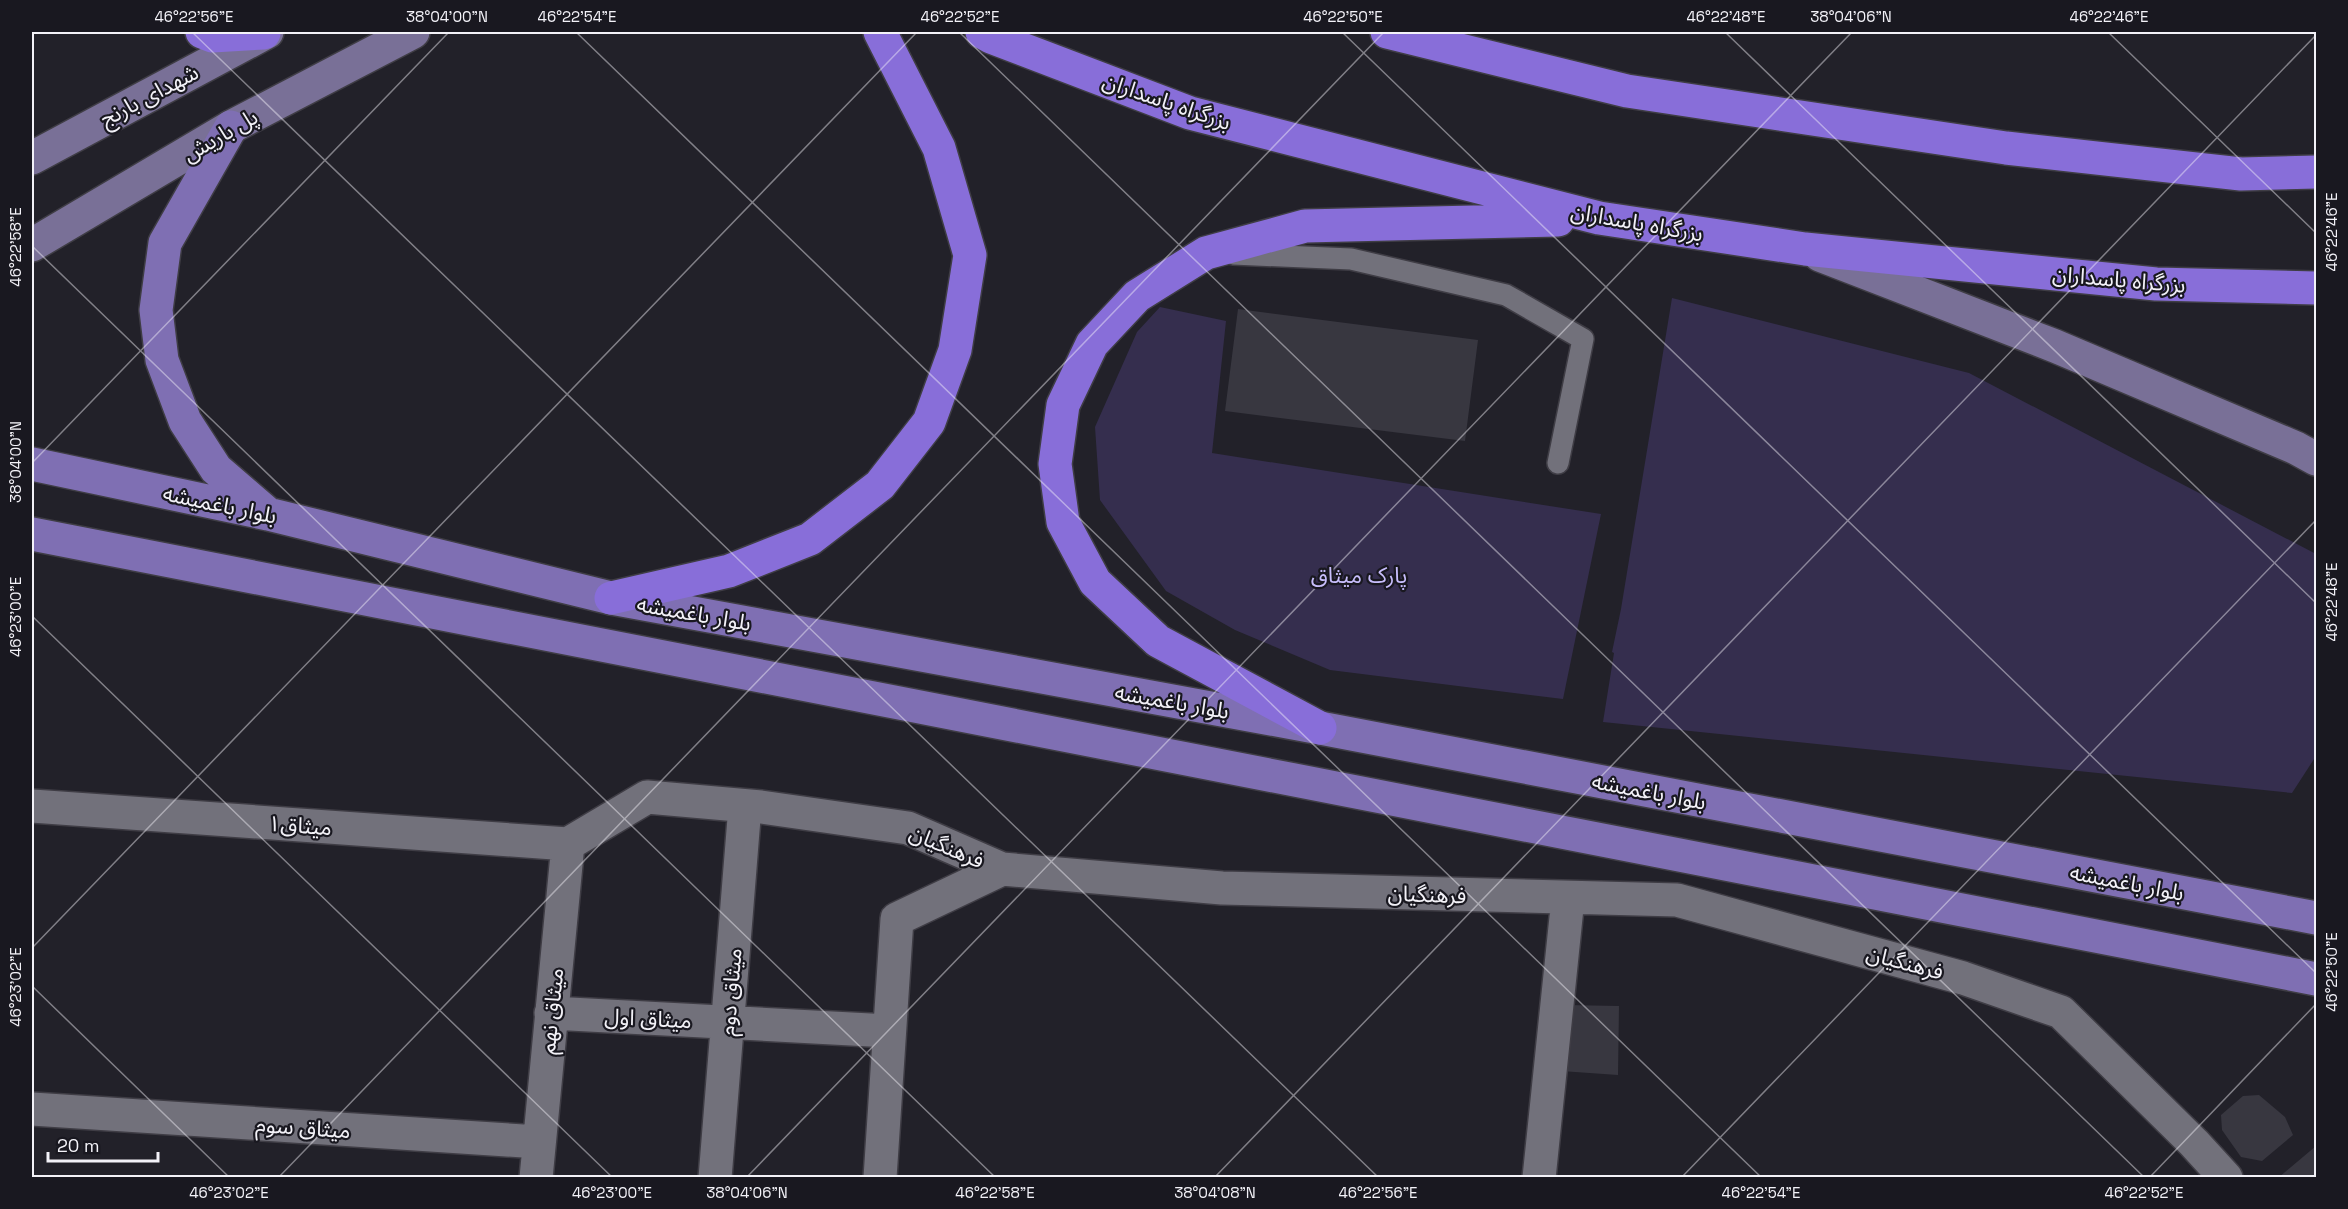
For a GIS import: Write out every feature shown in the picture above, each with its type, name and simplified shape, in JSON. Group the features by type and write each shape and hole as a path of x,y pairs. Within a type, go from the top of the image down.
{"highway":[{"path":"202,32 212,36 265,32"},
{"path":"611,598 729,571 810,539 880,485 929,422 955,350 970,255 939,148 880,32"},
{"name":"بزرگراه پاسداران","path":"982,32 1190,113 1599,218 1805,249 2156,284 2316,288"},
{"path":"1387,32 1651,95 2006,147 2241,174 2316,172"},
{"path":"1320,728 1158,641 1095,582 1063,522 1055,464 1063,405 1092,344 1137,296 1206,253 1305,226 1599,218"}],"main road":[{"name":"شهدای بارنج","path":"32,158 265,32"},
{"name":"پل باریش","path":"32,245 231,127 413,32"},
{"path":"231,127 165,243 156,310 162,360 184,421 216,469 268,514"},
{"path":"1805,249 2055,346 2296,448 2316,459"},
{"name":"بلوار باغمیشه","path":"32,464 268,514 611,598 1320,728 2316,918"},
{"path":"32,534 2316,979"}],"street":[{"name":"فرهنگیان","path":"568,844 647,797 745,806 908,828 1002,869 1222,888 1677,900 1963,978 2061,1012 2194,1143 2226,1178"},
{"name":"میثاق۱","path":"32,806 568,844"},
{"name":"میثاق دوم","path":"715,1178 745,806"},
{"name":"میثاق نهم","path":"536,1178 568,844"},
{"path":"1677,900 1686,855"},
{"path":"880,1178 897,919 1002,869"},
{"path":"1539,1178 1569,898"},
{"name":"میثاق اول","path":"551,1013 889,1031"},
{"name":"میثاق سوم","path":"32,1109 539,1142"}],"lane":[{"path":"1206,253 1351,259 1506,295 1583,339 1558,463"}],"green space":[{"path":"1672,298 1969,373 2316,554 2316,756 2292,793 1603,722 1614,653 1612,652"},
{"name":"پارک میثاق","path":"1160,307 1226,321 1212,453 1601,514 1563,699 1330,670 1235,630 1166,591 1100,500 1095,427 1137,332"}],"building":[{"path":"1238,309 1478,340 1465,441 1225,411"},
{"path":"1565,1005 1619,1006 1618,1075 1561,1071"},
{"path":"2259,1095 2285,1117 2293,1135 2262,1161 2241,1157 2222,1130 2221,1115 2243,1096"},
{"path":"2316,1146 2316,1178 2278,1178"}]}
